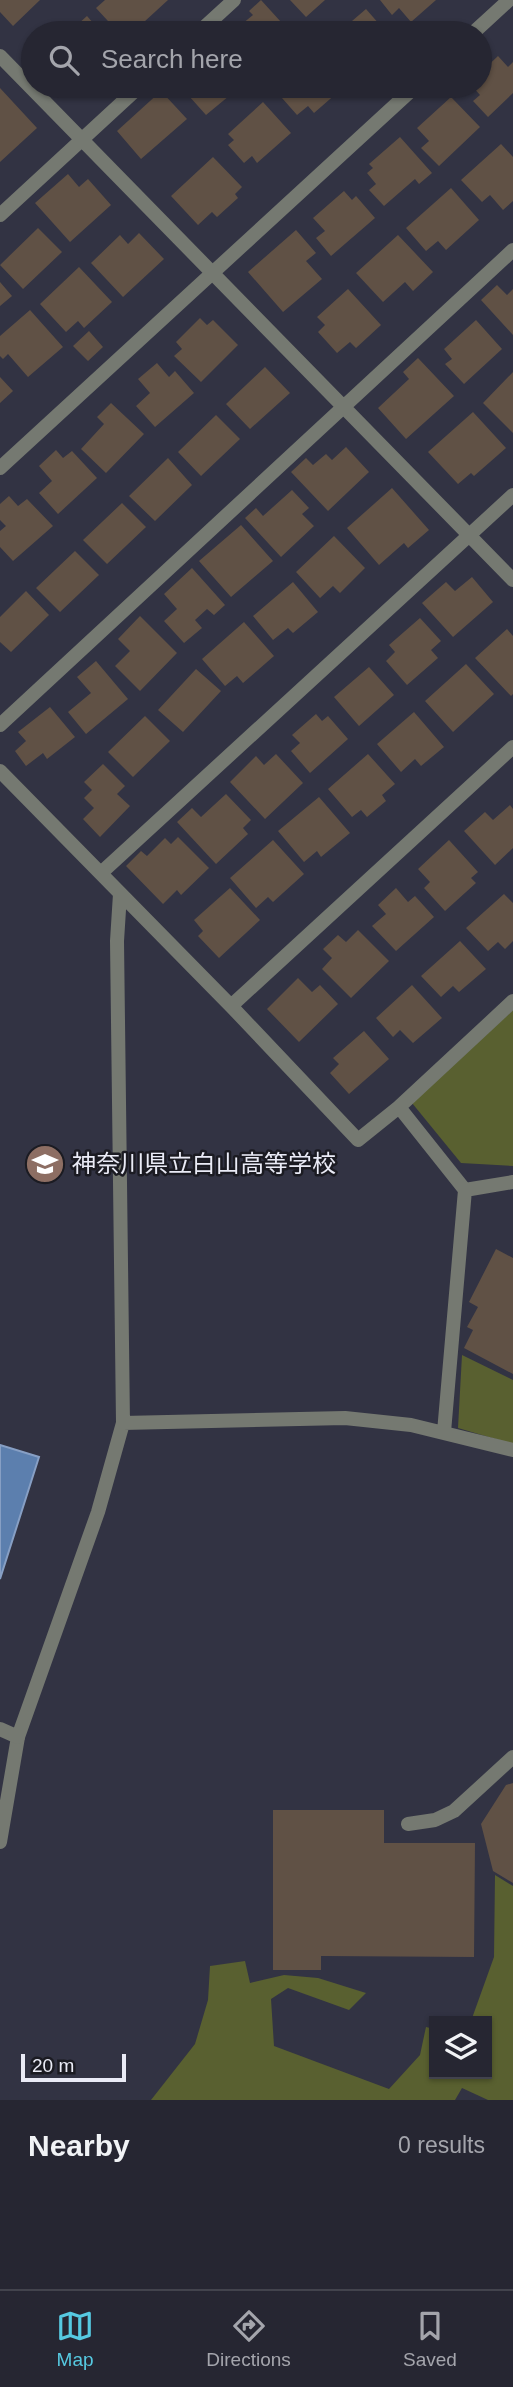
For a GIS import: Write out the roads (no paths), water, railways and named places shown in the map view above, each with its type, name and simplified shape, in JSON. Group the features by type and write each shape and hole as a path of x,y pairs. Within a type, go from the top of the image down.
{"street":[{"path":"211,21 234,0"},
{"path":"486,21 509,0"},
{"path":"0,56 21,77"},
{"path":"41,98 513,580"},
{"path":"0,215 127,98"},
{"path":"0,468 403,98"},
{"path":"0,725 513,250"},
{"path":"100,873 513,495"},
{"path":"231,1006 513,747"},
{"path":"0,771 231,1006 358,1140 399,1107 513,1001"},
{"path":"0,1842 18,1737 98,1512 123,1423 117,941 120,894"},
{"path":"399,1107 465,1191 444,1432"},
{"path":"465,1191 513,1182"},
{"path":"123,1423 345,1418 411,1425 513,1450"},
{"path":"0,1729 18,1737"},
{"path":"408,1824 435,1820 454,1811 513,1757"}],"water":[{"path":"0,1445 39,1457 0,1579"}],"place":[{"name":"神奈川県立白山高等学校","path":"45,1164"}]}
